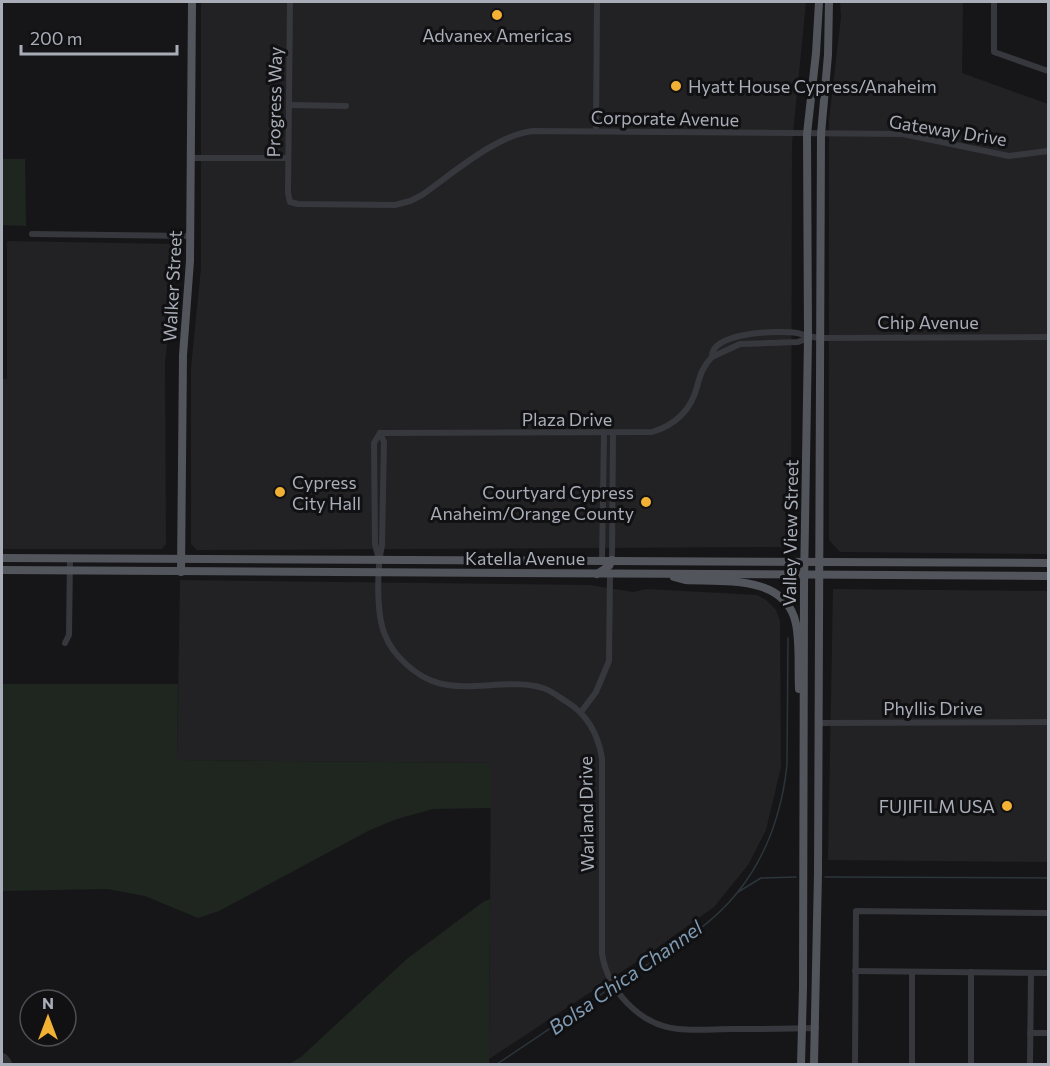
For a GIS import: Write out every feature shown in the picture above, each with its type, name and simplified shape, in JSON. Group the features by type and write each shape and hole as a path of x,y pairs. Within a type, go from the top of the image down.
{"main road":[{"name":"Walker Street","path":"181,572 183,355 191,236 192,2"},
{"name":"Valley View Street","path":"801,1065 808,337 807,134 819,2"},
{"name":"Valley View Street","path":"814,1065 821,134 830,2"},
{"name":"Katella Avenue","path":"2,558 1048,564"},
{"path":"597,574 609,566 612,560"},
{"path":"610,574 629,561"},
{"name":"Katella Avenue","path":"2,570 1048,576"},
{"path":"664,574 685,580 753,583 768,588 782,598 792,612 797,626 799,706 803,716"}],"street":[{"name":"Progress Way","path":"290,2 288,158 290,202"},
{"path":"596,131 597,2"},
{"path":"994,2 994,52 1048,71"},
{"path":"289,105 346,106"},
{"name":"Corporate Avenue","path":"290,202 395,205 410,201 503,140 522,132 807,134"},
{"name":"Gateway Drive","path":"807,134 903,134 1009,156 1048,151"},
{"path":"191,158 288,158"},
{"path":"32,234 191,236"},
{"name":"Plaza Drive","path":"380,433 613,434 652,432 663,429 677,420 690,405 701,372 712,357 716,346 739,335 796,333 808,337"},
{"name":"Chip Avenue","path":"808,337 1048,337"},
{"name":"Warland Drive","path":"380,433 384,442 382,545 379,560 381,616 385,635 404,663 438,683 543,688 581,712 597,737 602,758 602,954 604,967 616,992 648,1019 676,1029 816,1028"},
{"path":"602,560 604,434"},
{"path":"612,560 613,434"},
{"path":"65,643 69,635 70,558"},
{"path":"581,712 596,693 609,661 610,574"},
{"name":"Phyllis Drive","path":"818,723 1048,722"},
{"path":"855,1065 856,911 1048,913"},
{"path":"855,971 1048,973"},
{"path":"912,972 912,1065"},
{"path":"971,972 971,1065"},
{"path":"1030,973 1030,1065"},
{"path":"1030,1033 1048,1033"}],"shaded area":[{"path":"201,2 806,2 792,144 791,540 785,547 197,550 191,544 191,368 201,268"},
{"path":"840,2 963,2 962,73 1048,104 1048,554 840,552 829,540 829,120 841,17"},
{"path":"2,159 25,159 26,226 2,225"},
{"path":"7,241 176,244 177,264 165,362 166,544 162,549 2,549 2,379 7,379"},
{"path":"180,580 590,585 633,592 647,589 757,595 776,610 780,621 781,767 766,830 748,865 714,907 650,953 489,1059 491,763 177,760"},
{"path":"833,589 1048,591 1048,862 828,860"},
{"path":"2,684 178,684 177,760 491,763 491,808 433,809 397,819 370,830 219,911 198,918 145,896 107,889 2,891"},
{"path":"490,899 489,1064 289,1064 301,1057 408,958"}],"waterway":[{"name":"Bolsa Chica Channel","path":"616,985 711,920 748,879 765,848 777,816 787,765 788,638"},
{"path":"738,892 761,878 796,877"},
{"path":"825,877 1048,878"},
{"name":"Bolsa Chica Channel","path":"497,1064 612,987"}],"taxiway":[{"path":"2,1060 5,1064"}],"place":[{"name":"Advanex Americas","path":"497,15"},
{"name":"Hyatt House Cypress/Anaheim","path":"676,86"},
{"name":"Cypress City Hall","path":"280,492"},
{"name":"Courtyard Cypress Anaheim/Orange County","path":"646,502"},
{"name":"FUJIFILM USA","path":"1007,806"}]}
